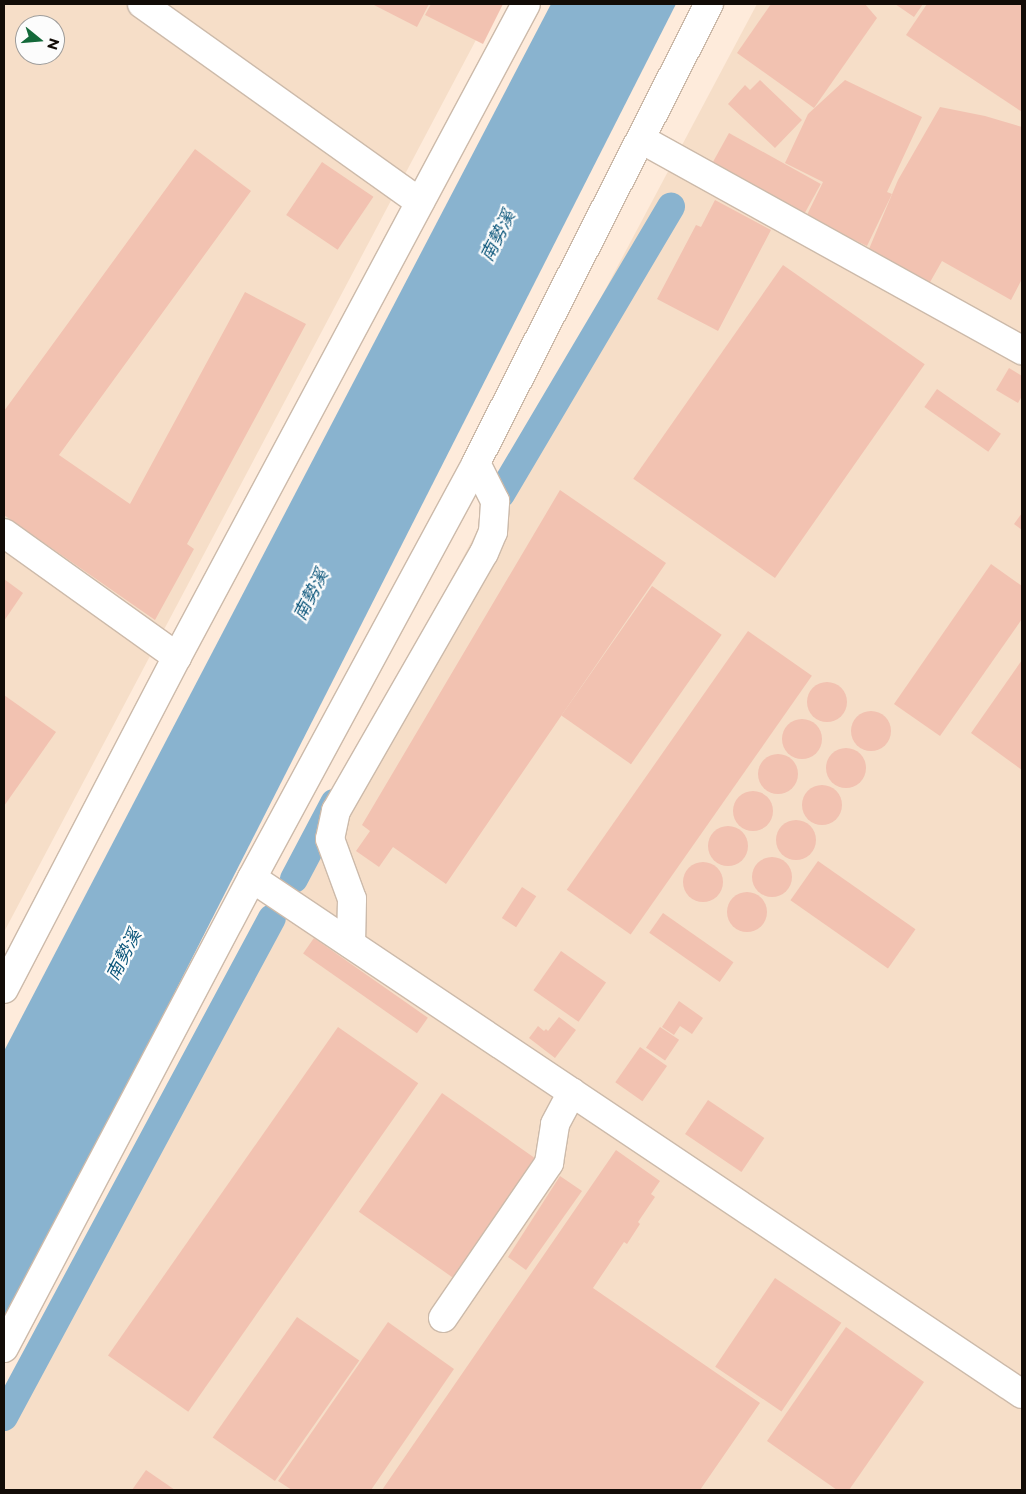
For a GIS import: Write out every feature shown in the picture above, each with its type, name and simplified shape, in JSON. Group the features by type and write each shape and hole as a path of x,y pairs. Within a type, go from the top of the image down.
{"street":[{"path":"142,4 420,202"},
{"path":"4,989 177,657 526,4"},
{"path":"4,1348 252,878 476,463 708,4"},
{"path":"641,139 1022,350"},
{"path":"350,944 352,899 330,839 336,811 484,552 493,532 495,500 476,463"},
{"path":"4,533 177,657"},
{"path":"252,878 1022,1394"},
{"path":"442,1318 549,1163 555,1124 572,1092"}],"shaded area":[{"path":"4,4 495,4 4,932"},
{"path":"757,4 1022,4 1022,1490 4,1490 4,1421"}],"water":[{"name":"南勢溪","path":"551,4 676,4 4,1329 4,1051"}],"building":[{"path":"372,4 429,4 417,27"},
{"path":"431,4 503,4 483,44 425,15"},
{"path":"771,4 865,4 877,18 814,108 737,53"},
{"path":"895,4 923,4 914,17"},
{"path":"927,4 1022,4 1022,112 906,35"},
{"path":"760,80 802,120 775,148 728,104 745,85 750,90"},
{"path":"845,80 922,117 887,192 892,194 867,246 806,217 823,182 785,163 808,114"},
{"path":"940,107 985,116 1022,127 1022,279 1011,300 942,261 929,284 869,249 898,180"},
{"path":"729,133 821,184 802,217 711,166"},
{"path":"195,149 251,191 59,455 130,504 245,292 306,324 187,544 194,549 155,620 4,515 4,411"},
{"path":"322,162 373,197 338,250 286,215"},
{"path":"715,200 771,230 718,331 657,299 696,225 701,227"},
{"path":"783,265 925,364 775,578 633,479"},
{"path":"1009,368 1022,376 1022,396 1018,403 996,390"},
{"path":"937,389 1001,434 988,452 924,407"},
{"path":"560,490 666,563 446,884 393,847 379,867 356,851 370,831 362,825"},
{"path":"1022,513 1022,530 1014,524"},
{"path":"991,564 1022,586 1022,619 940,736 894,704"},
{"path":"4,579 23,593 4,621"},
{"path":"652,586 722,635 631,764 561,715"},
{"path":"748,631 812,676 631,935 567,890"},
{"path":"1022,660 1022,770 971,733"},
{"path":"823,682 831,682 838,685 844,691 847,702 844,713 838,719 831,722 823,722 816,719 810,713 807,706 807,698 810,691 816,685"},
{"path":"4,695 56,732 4,806"},
{"path":"867,711 875,711 882,714 888,720 891,731 888,742 882,748 875,751 867,751 860,748 854,742 851,735 851,727 854,720 860,714"},
{"path":"798,719 806,719 813,722 819,728 822,739 819,750 813,756 806,759 798,759 791,756 785,750 782,743 782,735 785,728 791,722"},
{"path":"846,748 857,751 863,757 866,768 863,779 857,785 846,788 835,785 829,779 826,768 829,757 835,751"},
{"path":"774,754 782,754 789,757 795,763 798,774 795,785 789,791 782,794 774,794 767,791 761,785 758,778 758,770 761,763 767,757"},
{"path":"818,785 826,785 833,788 839,794 842,805 839,816 833,822 826,825 818,825 811,822 805,816 802,809 802,801 805,794 811,788"},
{"path":"749,791 757,791 764,794 770,800 773,811 770,822 764,828 757,831 749,831 742,828 736,822 733,815 733,807 736,800 742,794"},
{"path":"792,820 800,820 807,823 813,829 816,840 813,851 807,857 800,860 792,860 785,857 779,851 776,844 776,836 779,829 785,823"},
{"path":"724,826 732,826 739,829 745,835 748,846 745,857 739,863 732,866 724,866 717,863 711,857 708,850 708,842 711,835 717,829"},
{"path":"768,857 776,857 783,860 789,866 792,877 789,888 783,894 776,897 768,897 761,894 755,888 752,881 752,873 755,866 761,860"},
{"path":"818,861 915,929 888,969 790,900"},
{"path":"703,862 714,865 720,871 723,882 720,893 714,899 703,902 692,899 686,893 683,882 686,871 692,865"},
{"path":"522,887 536,896 516,927 502,918"},
{"path":"747,892 758,895 764,901 767,912 764,923 758,929 747,932 736,929 730,923 727,912 730,901 736,895"},
{"path":"663,913 733,962 720,982 649,933"},
{"path":"314,938 428,1018 417,1033 303,954"},
{"path":"561,951 606,983 579,1022 533,990"},
{"path":"679,1001 703,1018 692,1034 680,1026 674,1035 662,1027"},
{"path":"559,1017 576,1030 555,1058 529,1038 538,1026 544,1031 546,1029 548,1031"},
{"path":"338,1027 418,1083 188,1412 108,1355"},
{"path":"660,1027 679,1040 665,1061 646,1048"},
{"path":"640,1047 667,1066 642,1101 615,1082"},
{"path":"442,1093 541,1162 458,1281 359,1212"},
{"path":"708,1100 764,1138 741,1172 685,1134"},
{"path":"616,1150 660,1181 651,1194 655,1197 638,1222 640,1224 627,1244 624,1242 593,1288 760,1403 700,1490 382,1490"},
{"path":"560,1176 582,1191 526,1270 508,1257"},
{"path":"775,1278 841,1323 781,1411 715,1367"},
{"path":"297,1317 359,1361 275,1481 213,1437"},
{"path":"388,1322 454,1369 371,1490 292,1490 278,1481"},
{"path":"846,1327 924,1382 849,1490 837,1490 767,1441"},
{"path":"146,1470 175,1490 132,1490"}],"waterway":[{"path":"501,494 671,207"},
{"path":"294,879 334,803"},
{"path":"4,1417 272,918"}]}
